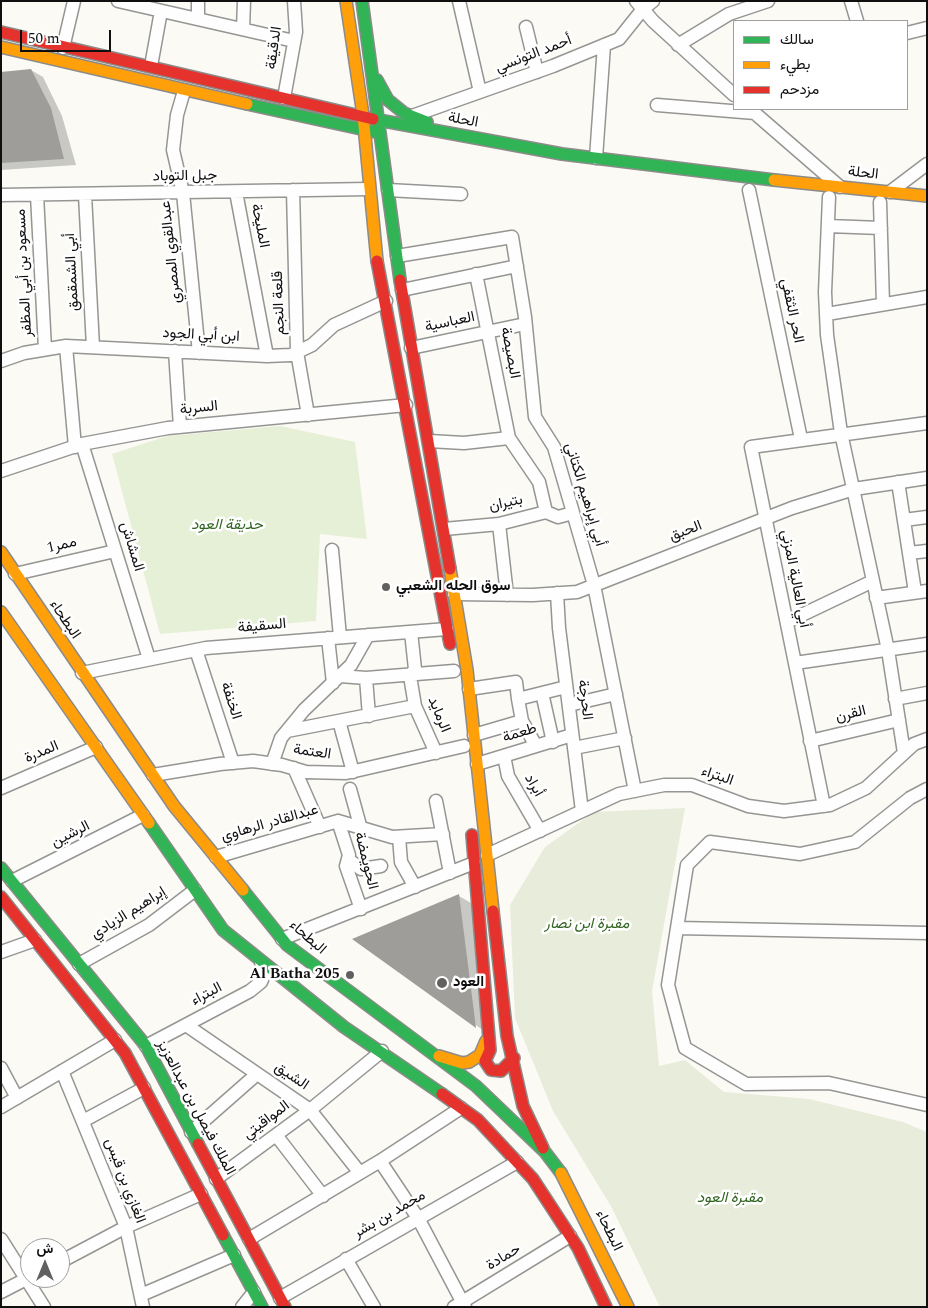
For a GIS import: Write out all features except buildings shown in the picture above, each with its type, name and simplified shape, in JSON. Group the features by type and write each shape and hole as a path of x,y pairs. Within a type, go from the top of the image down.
{"main road":[{"path":"346,1 363,115 376,253 453,662 464,746 490,1050 485,1061 491,1070 501,1071 514,1058"},
{"path":"365,2 402,290 444,529 469,689 507,1036 514,1058 523,1106 545,1152"},
{"name":"الحلة","path":"1,32 63,48 151,66 380,120 455,135 596,158 927,196"},
{"path":"1,47 184,91 396,136"},
{"path":"374,74 388,100 404,114 455,135"},
{"name":"الحلة","path":"420,140 680,181"},
{"name":"الحلة","path":"754,190 927,206"},
{"name":"البطحاء","path":"1,552 174,806 287,945 494,1101 545,1152 562,1174 574,1196 628,1307"},
{"path":"1,612 222,930 344,1027 382,1051 478,1120 532,1179 570,1236 606,1307"},
{"name":"الملك فيصل بن عبدالعزيز","path":"1,868 146,1046 282,1302"},
{"path":"1,897 125,1052 262,1307"},
{"path":"434,1055 462,1063 476,1060 484,1047 488,1032"}],"street":[{"path":"63,48 74,1"},
{"path":"118,1 294,41"},
{"path":"198,1 198,19"},
{"path":"242,29 244,1"},
{"name":"الدقيقة","path":"284,98 294,41 294,1"},
{"path":"459,1 480,92"},
{"path":"725,1 729,14"},
{"path":"678,44 729,14 768,1"},
{"path":"851,1 857,20"},
{"path":"644,4 678,44 732,90"},
{"name":"أحمد التونسي","path":"412,116 537,72 619,39 644,4"},
{"path":"151,66 161,11"},
{"path":"526,27 537,72"},
{"path":"908,33 927,28"},
{"path":"596,158 604,45"},
{"name":"عبدالقوي المصري","path":"184,91 177,115 173,150 183,193 199,352"},
{"path":"657,105 733,110"},
{"path":"736,110 752,111 840,187"},
{"path":"890,192 927,164"},
{"name":"جبل التوباد","path":"1,195 37,196 369,189"},
{"name":"قلعة النجم","path":"293,190 297,352 308,415"},
{"path":"388,190 461,194"},
{"name":"الحر الثقفي","path":"754,190 801,439"},
{"name":"المليحة","path":"236,192 267,356"},
{"name":"أبي الشمقمق","path":"84,195 93,347"},
{"name":"مسعود بن أبي المظفر","path":"37,196 45,350"},
{"path":"829,197 827,314 841,433 888,650 904,753"},
{"path":"880,202 883,304"},
{"path":"828,226 881,228"},
{"name":"أبي إبراهيم الكتاني","path":"397,256 512,237 525,324 535,417 554,447 594,585 635,791"},
{"path":"402,290 517,266"},
{"name":"البصيصة","path":"476,274 509,438 539,482 546,512"},
{"path":"827,314 927,296"},
{"name":"ابن أبي الجود","path":"1,360 66,346 267,356 290,355 312,345 334,325 386,301"},
{"name":"العباسية","path":"412,348 525,324"},
{"name":"المشاش","path":"66,346 79,446 115,550 149,659"},
{"path":"175,351 180,427"},
{"name":"السربة","path":"1,471 79,446 180,427 406,405"},
{"name":"أبي العالية المزني","path":"824,806 751,447 841,433 927,423"},
{"path":"428,441 464,443 509,438"},
{"name":"الحبق","path":"454,594 507,595 577,592 766,518 854,489 927,478"},
{"path":"876,598 921,592 909,553 898,482"},
{"name":"بتيران","path":"444,529 499,524 546,512 558,516 573,513"},
{"path":"904,520 927,517"},
{"path":"499,524 507,595"},
{"name":"ممر1","path":"15,574 115,550"},
{"path":"332,550 336,679"},
{"path":"909,553 927,551"},
{"path":"786,622 872,581"},
{"name":"الحرجة","path":"557,593 566,687 582,811"},
{"name":"السقيفة","path":"82,673 196,650 447,629"},
{"name":"الرمايد","path":"411,632 416,669 410,676 415,706 436,753"},
{"path":"272,764 281,738 351,665 368,635"},
{"path":"795,663 927,644"},
{"name":"الخنفة","path":"196,650 233,763"},
{"path":"336,679 410,676 453,662"},
{"path":"366,678 369,716"},
{"path":"469,689 516,682 522,721 536,746"},
{"path":"518,699 566,687"},
{"path":"896,699 927,693"},
{"path":"542,694 553,742"},
{"path":"569,704 616,694"},
{"path":"287,731 415,706"},
{"name":"القرن","path":"810,741 899,720"},
{"path":"339,721 353,772"},
{"path":"474,735 522,721"},
{"name":"طعمة","path":"477,764 553,742 625,738"},
{"name":"البتراء","path":"487,855 619,794 664,785 692,785 748,806 784,811 824,806 866,788 914,744 927,739"},
{"name":"العتمة","path":"153,776 253,761 306,772 346,774 464,746"},
{"name":"المدرة","path":"1,788 96,747"},
{"name":"أبراد","path":"504,756 508,776 540,831"},
{"path":"294,768 320,826"},
{"path":"350,789 362,829"},
{"path":"927,789 910,798 855,842 800,854 710,842 687,865 668,985 684,1048 746,1084 829,1083 927,1105"},
{"path":"436,801 450,873"},
{"name":"الرشين","path":"12,881 143,816"},
{"name":"عبدالقادر الرهاوي","path":"216,857 338,821 362,829 400,837 443,834"},
{"name":"الحويمضة","path":"338,821 349,855 346,866 360,909"},
{"path":"400,837 401,862 415,887"},
{"path":"348,859 361,869 381,866"},
{"path":"282,939 474,863"},
{"name":"إبراهيم الزيادي","path":"79,964 149,925 195,890"},
{"path":"677,928 927,933"},
{"path":"1,952 35,940"},
{"name":"البتراء","path":"146,1046 256,986 264,974 264,967 260,960"},
{"name":"الشيق","path":"186,1025 310,1110 360,1173"},
{"path":"1,1107 115,1040"},
{"name":"المواقيتي","path":"216,1179 310,1110 382,1051"},
{"path":"1,1068 17,1098"},
{"name":"الغازي بن قيس","path":"62,1071 126,1227 142,1301"},
{"path":"191,1132 257,1074"},
{"path":"83,1122 144,1088"},
{"path":"249,1239 380,1161 461,1108"},
{"path":"276,1135 323,1196"},
{"path":"380,1161 418,1218 461,1305"},
{"name":"محمد بن بشر","path":"282,1302 346,1259 517,1162"},
{"path":"70,1257 126,1227 201,1194"},
{"name":"حمادة","path":"461,1305 570,1236"},
{"path":"1,1239 20,1266"},
{"path":"142,1301 234,1255"},
{"path":"346,1259 374,1307"},
{"path":"1,1292 20,1282"},
{"path":"34,1288 44,1307"},
{"path":"242,1307 254,1292"}],"green space":[{"name":"حديقة العود","path":"280,426 355,442 367,539 320,534 316,621 160,634 112,454 167,436"},
{"name":"مقبرة العود","path":"685,808 652,991 659,1066 685,1060 724,1092 809,1099 903,1122 927,1132 927,1307 660,1307 612,1208 553,1111 515,1018 510,905 545,847 594,812"}],"traffic: fast":[{"path":"362,1 400,280"},
{"path":"377,80 388,100 404,113 427,122"},
{"path":"247,104 375,132"},
{"path":"373,119 562,154 774,180"},
{"path":"149,823 223,930 344,1027 442,1094"},
{"path":"1,868 146,1046 198,1144"},
{"path":"243,890 287,945 476,1086 545,1152 561,1173"},
{"path":"223,1235 262,1307"}],"traffic: slow":[{"path":"346,1 363,115 377,261"},
{"path":"1,47 247,104"},
{"path":"774,180 927,196"},
{"path":"1,552 174,806 243,890"},
{"path":"450,569 467,670 493,911"},
{"path":"1,612 149,823"},
{"path":"439,1056 462,1063 469,1062 480,1055 486,1041"},
{"path":"561,1173 628,1307"}],"traffic: jam":[{"path":"1,32 373,119"},
{"path":"377,261 450,644"},
{"path":"400,280 450,569"},
{"path":"472,835 490,1050 485,1061 491,1070 501,1071 514,1058"},
{"path":"1,897 125,1053 223,1235"},
{"path":"493,911 507,1036 523,1106 543,1148"},
{"path":"442,1094 478,1120 533,1179 578,1248 606,1307"},
{"path":"198,1144 285,1307"}],"place":[{"name":"سوق الحله الشعبي","path":"386,587"},
{"name":"Al Batha 205","path":"350,975"},
{"name":"العود","path":"442,983"}],"park label":[{"name":"مقبرة ابن نصار","path":"587,925"}]}
